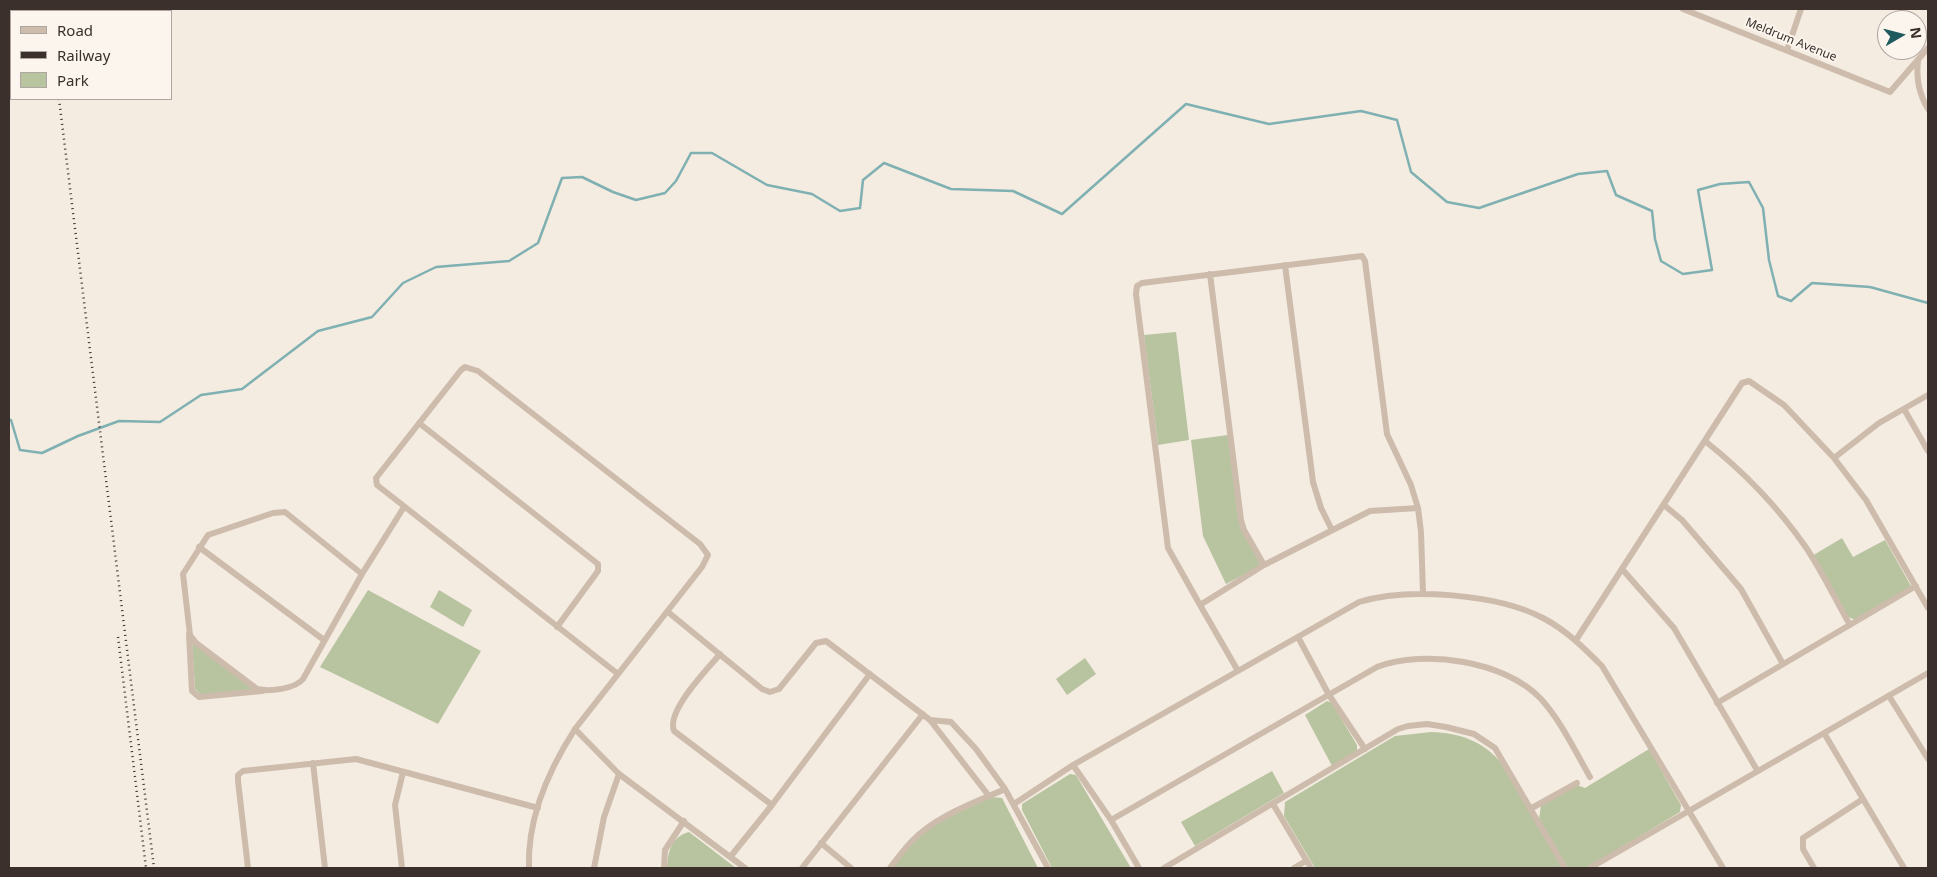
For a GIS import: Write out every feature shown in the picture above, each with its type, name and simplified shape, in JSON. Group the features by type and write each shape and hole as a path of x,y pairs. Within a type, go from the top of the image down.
{"street":[{"name":"Meldrum Avenue","path":"1684,9 1890,92 1917,60"},
{"path":"1787,50 1801,9"},
{"path":"1918,60 1917,79 1920,94 1928,109"},
{"path":"1238,671 1168,548 1136,290 1140,284 1360,255 1363,258 1387,434 1411,485 1418,508 1421,532 1423,594"},
{"path":"1285,265 1313,482 1321,508 1332,530"},
{"path":"1210,274 1241,520 1244,530 1264,565"},
{"path":"530,868 530,844 546,778 575,729 668,612 706,562 708,555 706,549 478,371 470,367 461,370 376,478 379,487 618,674"},
{"path":"1576,640 1742,383 1749,381 1790,410 1834,458 1866,500 1928,608"},
{"path":"1834,458 1866,431 1928,395"},
{"path":"1904,409 1928,452"},
{"path":"418,423 598,564 598,571 557,628"},
{"path":"1705,441 1734,464 1787,522 1805,547 1850,625"},
{"path":"1664,505 1682,520 1741,589 1783,664"},
{"path":"362,574 285,512 273,513 212,533 199,547 183,574 189,632 192,691 196,696 200,697 266,690 300,683 362,574 404,507"},
{"path":"1200,605 1264,565 1374,510 1418,508"},
{"path":"199,547 324,640"},
{"path":"1622,569 1674,628 1758,770"},
{"path":"1717,703 1916,586"},
{"path":"1014,804 1073,765 1359,602 1370,599 1423,594 1466,596 1508,606 1542,617 1576,640 1602,666 1723,868"},
{"path":"668,612 762,689 770,692 779,689 819,641 829,643 930,720 989,796"},
{"path":"189,632 196,643 253,686 266,690"},
{"path":"1298,637 1364,749"},
{"path":"720,654 676,710 671,724 674,731 772,805"},
{"path":"1111,820 1377,667 1398,661 1451,659 1473,664 1516,680 1541,699 1556,720 1590,777"},
{"path":"1590,868 1928,673"},
{"path":"730,856 772,805 870,674"},
{"path":"1889,696 1928,759"},
{"path":"802,868 923,714"},
{"path":"930,720 948,721 976,749 1014,804 1048,868"},
{"path":"1164,868 1364,749 1408,726 1436,726 1474,734 1495,748 1565,868"},
{"path":"575,729 620,774 745,868"},
{"path":"1824,733 1904,868"},
{"path":"248,868 238,775 243,771 356,759 538,808"},
{"path":"313,763 325,868"},
{"path":"1073,765 1111,820 1139,868"},
{"path":"402,868 395,805 403,772"},
{"path":"594,868 597,842 604,816 620,774"},
{"path":"1530,809 1577,783"},
{"path":"890,868 919,835 952,814 1004,789"},
{"path":"1814,868 1803,849 1804,838 1863,799"},
{"path":"1273,804 1311,868"},
{"path":"664,868 665,850 684,821"},
{"path":"821,843 851,868"},
{"path":"1294,868 1306,861"}],"green space":[{"path":"1176,332 1189,440 1158,445 1144,335"},
{"path":"1228,435 1237,510 1262,565 1226,584 1203,536 1191,440"},
{"path":"1842,538 1853,557 1885,540 1911,586 1856,620 1848,617 1812,556"},
{"path":"368,590 481,651 438,724 320,667"},
{"path":"439,590 472,610 463,627 430,607"},
{"path":"192,642 254,689 201,695 195,689"},
{"path":"1085,658 1096,674 1067,695 1056,679"},
{"path":"1327,701 1332,703 1357,745 1357,751 1332,766 1305,715"},
{"path":"1431,732 1452,734 1471,740 1480,744 1496,757 1503,765 1562,868 1315,868 1284,816 1285,802 1395,736"},
{"path":"1649,749 1681,805 1680,812 1587,868 1568,868 1539,819 1541,805 1577,785 1585,788"},
{"path":"1272,771 1284,793 1195,846 1181,822"},
{"path":"1070,774 1076,775 1131,868 1052,868 1022,810 1022,804"},
{"path":"991,797 1002,798 1038,868 892,868 911,843 923,833 951,816"},
{"path":"689,832 736,868 667,868 668,856 674,841"}],"waterway":[{"path":"9,420 11,420 20,450 42,453 78,436 119,421 160,422 201,395 242,389 318,331 372,317 403,283 436,267 509,261 538,243 562,178 582,177 613,192 636,200 665,193 676,181 691,153 712,153 767,185 812,194 840,211 860,208 863,180 884,163 951,189 1013,191 1062,214 1186,104 1269,124 1361,111 1397,120 1411,172 1447,202 1479,208 1578,174 1607,171 1616,195 1652,211 1655,239 1661,261 1683,274 1712,270 1698,190 1720,184 1749,182 1763,208 1769,260 1778,296 1791,301 1812,283 1870,287 1928,303"}],"railway":[{"path":"59,100 154,868"},
{"path":"118,637 146,868"}]}
